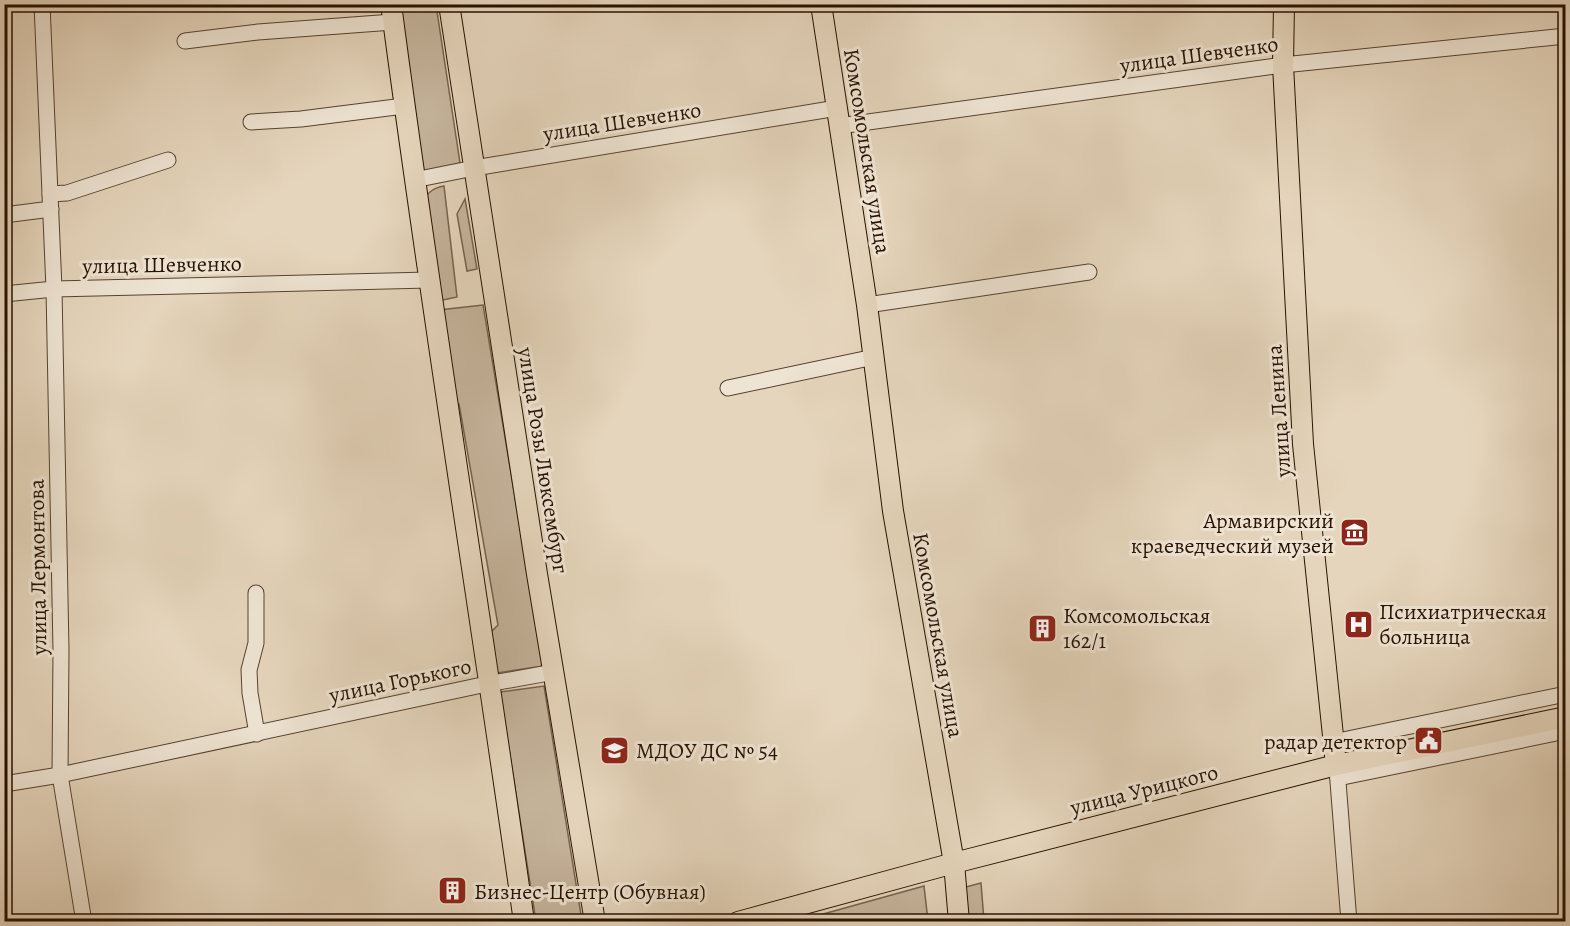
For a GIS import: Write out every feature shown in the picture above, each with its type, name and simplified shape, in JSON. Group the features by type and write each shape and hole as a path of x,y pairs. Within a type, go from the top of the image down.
{"main road":[{"name":"улица Розы Люксембург","path":"449,4 595,921"},
{"name":"Комсомольская улица","path":"821,4 867,305 893,511 954,863 959,921"},
{"name":"улица Ленина","path":"1284,4 1282,65 1303,444 1337,771"},
{"path":"392,13 414,180 491,684 524,921"},
{"name":"улица Урицкого","path":"738,921 954,863 1566,717"}],"street":[{"name":"улица Лермонтова","path":"42,4 54,289 61,656 60,775 84,921"},
{"path":"185,40 392,13"},
{"name":"улица Шевченко","path":"414,180 474,168 838,117 1282,65 1566,36"},
{"path":"251,122 311,118 404,106"},
{"path":"4,215 168,160"},
{"path":"867,305 1089,272"},
{"name":"улица Шевченко","path":"4,294 54,289 429,280"},
{"path":"728,388 874,357"},
{"path":"256,593 256,643 249,670 256,734"},
{"name":"улица Горького","path":"4,784 60,775 554,672"},
{"path":"1333,742 1566,694"},
{"name":"улица Урицкого","path":"1337,771 1566,731"},
{"name":"улица Ленина","path":"1337,771 1349,921"}],"shaded area":[{"path":"397,5 436,5 460,163 420,173"},
{"path":"444,186 457,297 438,301 423,200 432,191"},
{"path":"465,199 477,269 467,271 457,214"},
{"path":"483,305 543,666 497,673 491,632 498,625 459,404 453,399 439,310"},
{"path":"544,686 582,921 536,921 500,692"},
{"path":"981,883 984,921 965,921 962,888"},
{"path":"924,886 928,921 798,921"}],"place":[{"name":"Армавирский краеведческий музей","path":"1355,533"},
{"name":"Психиатрическая больница","path":"1358,624"},
{"name":"Комсомольская 162/1","path":"1042,628"},
{"name":"радар детектор","path":"1428,741"},
{"name":"МДОУ ДС № 54","path":"615,750"},
{"name":"Бизнес-Центр (Обувная)","path":"453,891"}]}
